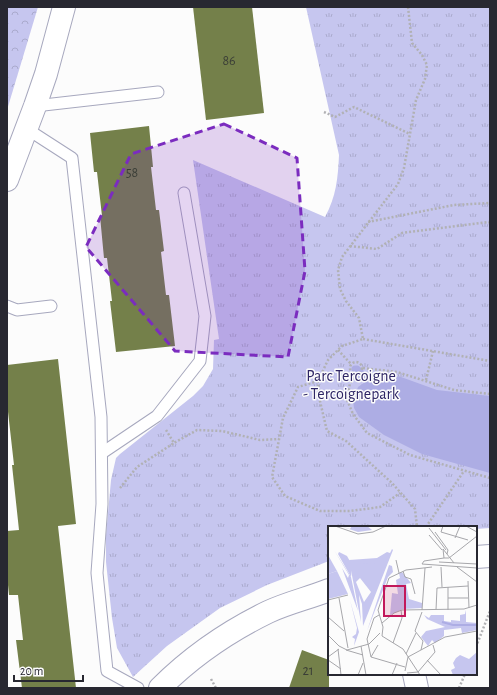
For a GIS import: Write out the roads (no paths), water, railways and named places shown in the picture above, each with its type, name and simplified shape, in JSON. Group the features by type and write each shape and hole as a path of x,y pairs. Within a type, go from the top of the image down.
{"street":[{"path":"7,180 46,74 64,7"},
{"path":"477,557 490,556"},
{"path":"160,688 201,653 230,633 269,612 328,590"},
{"path":"414,675 417,688"}],"lane":[{"path":"35,106 158,92"},
{"path":"27,129 72,158 101,417 102,504 97,573 107,671 138,688"},
{"path":"102,453 157,416 200,361 205,316 184,193"},
{"path":"7,306 17,310 51,306"}],"waterway":[{"path":"355,369 375,384"}],"park label":[{"name":"Parc Tercoigne - Tercoignepark","path":"351,384"}]}
